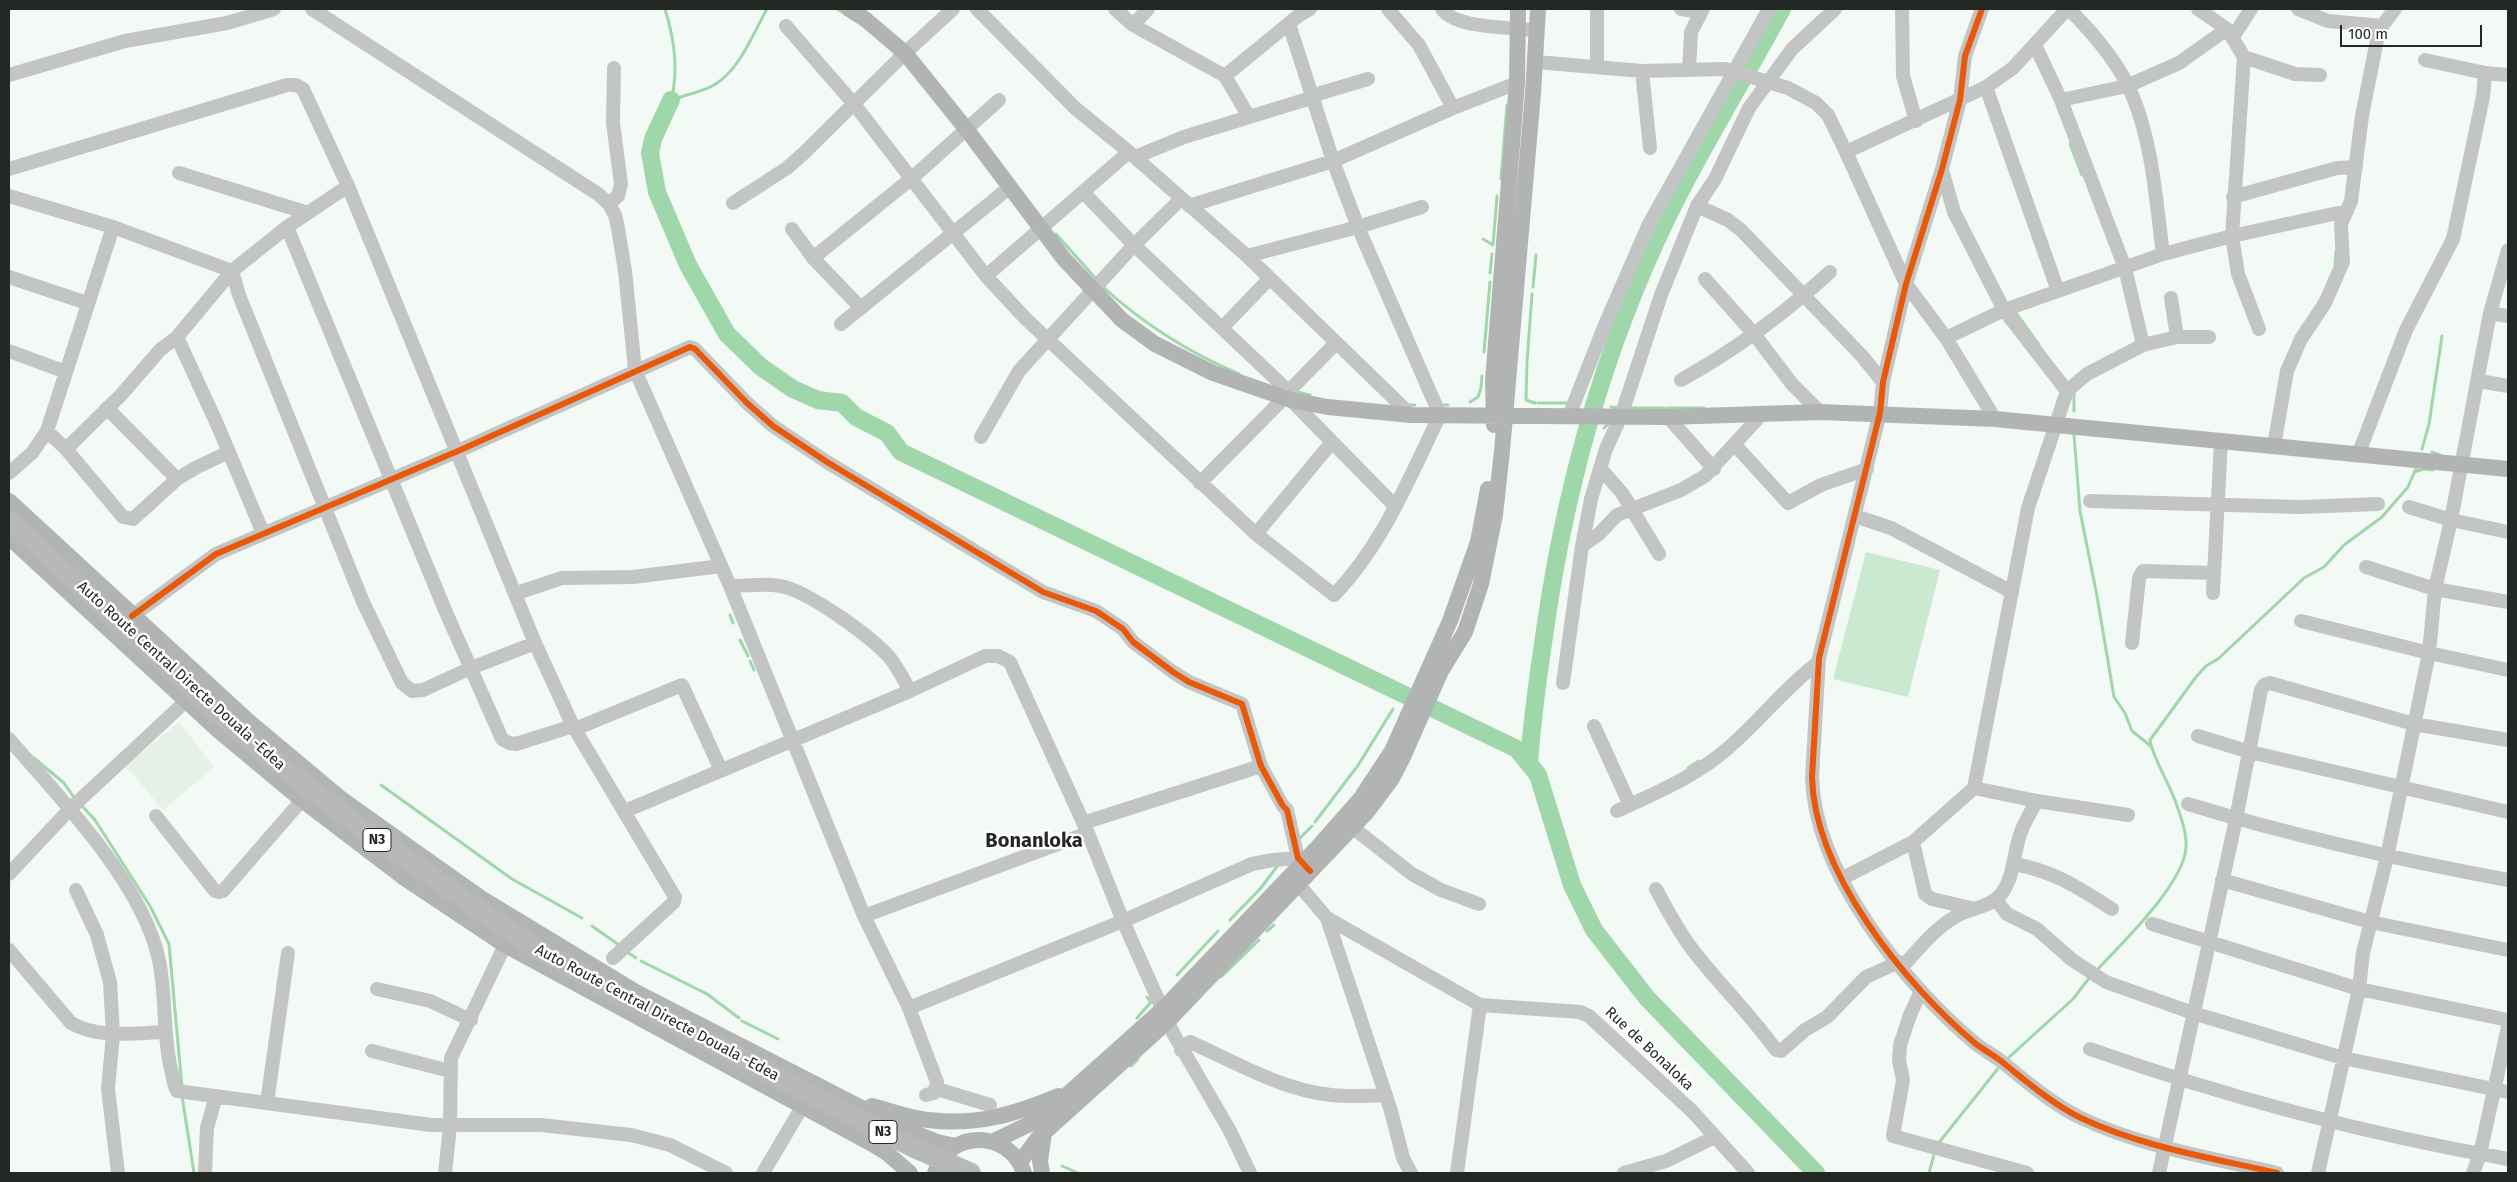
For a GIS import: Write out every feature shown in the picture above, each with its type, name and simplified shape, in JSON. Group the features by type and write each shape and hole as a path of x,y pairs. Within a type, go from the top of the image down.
{"highway":[{"name":"Auto Route Central Directe Douala -Edea","path":"9,520 225,720 264,753 361,828 534,947 602,986 910,1146 971,1173"}],"main road":[{"path":"849,9 865,19 905,53 967,130 1041,228 1092,289 1122,320 1155,344 1213,373 1291,398 1364,412 1411,415 1668,417 1820,412 1995,419 2508,469"},
{"path":"1500,415 1493,380 1517,83 1518,9"},
{"path":"935,1173 941,1159 956,1146 974,1139 994,1141 1008,1149 1024,1169 1044,1133 1298,884 1303,865 1352,827 1391,780 1410,727 1436,668 1450,621 1478,542 1485,506 1500,415 1536,62 1538,9"},
{"path":"9,501 248,721 340,798 481,898 636,992 841,1099 917,1136 956,1146"},
{"path":"9,537 186,701 302,800 403,877 505,945 888,1153 910,1173"},
{"path":"994,1141 1040,1119 1165,1015 1342,821 1380,774 1410,727"},
{"path":"841,1099 928,1120 968,1122 1010,1115 1073,1090"},
{"path":"1042,1173 1040,1161 1044,1133"}],"street":[{"path":"9,75 125,41 227,23 274,9"},
{"path":"312,9 598,194 609,204 615,215 626,271 635,370 730,586 791,741 864,916 909,1008 937,1082 931,1092 990,1105"},
{"path":"733,203 787,168 953,9"},
{"path":"977,9 1074,108 1132,155 1247,256 1411,415"},
{"path":"1115,9 1133,25 1225,76 1249,117"},
{"path":"1133,25 1148,9"},
{"path":"1388,9 1419,45 1453,108"},
{"path":"1442,9 1456,20 1470,24 1537,30"},
{"path":"1597,9 1597,66"},
{"path":"1682,9 1702,10 1691,32 1689,70"},
{"path":"1574,416 1604,327 1648,226 1738,72 1769,9"},
{"path":"1563,683 1582,546 1600,468 1615,416 1661,295 1698,206 1714,179 1764,80 1820,15 1835,9"},
{"path":"1902,9 1903,76 1916,121"},
{"path":"1982,9 1965,56 1960,100 1942,169 1906,284 1883,382 1880,413 1819,662 1812,791 1823,836 1841,879 1884,945 1921,991 1976,1044 2061,1107 2080,1118 2163,1147 2277,1173"},
{"path":"1846,152 1986,87 2013,68 2068,9 2102,46 2127,86 2137,108 2147,147 2163,254"},
{"path":"2198,9 2230,33 2244,57 2233,197 2232,236 2236,266 2259,329"},
{"path":"2061,100 2127,86 2179,64 2230,33 2251,9"},
{"path":"2298,9 2328,21 2382,26"},
{"path":"2274,446 2287,371 2293,354 2326,303 2343,262 2341,224 2351,201 2362,116 2377,40 2382,26 2395,9"},
{"path":"1225,76 1298,14"},
{"path":"786,26 854,104 955,233 986,276 1025,318 1256,534 1334,595 1369,550 1395,506 1440,415 1358,227 1332,161 1311,97 1298,14"},
{"path":"2035,44 2061,100 2125,268 2143,345"},
{"path":"2244,57 2295,74 2320,75"},
{"path":"2425,60 2485,73 2508,75"},
{"path":"1536,62 1642,71 1738,72 1803,94 1816,103 1828,115 1906,284 1946,338 1995,419"},
{"path":"609,204 618,196 621,184 621,170 614,130 614,68"},
{"path":"1642,71 1650,148"},
{"path":"2358,455 2406,330 2453,239 2483,97 2485,73"},
{"path":"986,276 1083,192 1132,155 1184,136 1368,79"},
{"path":"982,436 1012,380 1047,338 1134,245 1185,203 1332,161 1453,108 1517,83"},
{"path":"9,169 287,85 296,85 303,89 348,186 392,298 517,593 535,643 574,728 625,811 675,900 613,958"},
{"path":"1986,87 2058,291"},
{"path":"813,258 912,178 999,100"},
{"path":"2233,197 2337,168 2356,168"},
{"path":"1942,169 1954,212 2004,310 2067,391"},
{"path":"179,173 308,213"},
{"path":"66,448 107,408 160,350 176,337 232,271 287,227 348,186"},
{"path":"841,324 1010,187"},
{"path":"1083,192 1134,245 1222,328 1395,506"},
{"path":"9,196 113,227 232,271"},
{"path":"1698,206 1735,224 1862,356 1883,382"},
{"path":"1247,256 1358,227 1422,207"},
{"path":"1946,338 2004,310 2163,254 2232,236 2347,211"},
{"path":"9,473 32,453 47,431 113,227"},
{"path":"287,227 502,738 509,743 516,744 574,728 678,685 682,686 721,770"},
{"path":"792,229 813,258 861,308"},
{"path":"2318,1173 2359,989 2362,953 2387,857 2429,654 2435,589 2479,381 2490,313 2508,250"},
{"path":"232,271 239,295 363,602 402,683 412,691 423,690 471,668 535,643"},
{"path":"1681,380 1754,334 1804,296 1830,272"},
{"path":"9,277 87,303"},
{"path":"1222,328 1270,278"},
{"path":"1705,279 1754,334 1792,384 1820,412"},
{"path":"2171,298 2177,337"},
{"path":"2490,313 2508,316"},
{"path":"176,337 229,452 263,533"},
{"path":"1841,879 1914,842 1974,788 2028,508 2067,391 2087,374 2143,345 2177,337 2209,337"},
{"path":"1200,483 1291,398 1336,343"},
{"path":"132,616 216,554 458,451 686,347 695,348 747,403 767,420 827,462 1043,592 1096,611 1124,629 1133,642 1189,682 1242,704 1261,766 1287,810 1303,865 1273,860 1252,864 1124,921 909,1008"},
{"path":"9,350 66,372"},
{"path":"2479,381 2508,386"},
{"path":"107,408 178,479"},
{"path":"1582,546 1599,534 1617,515 1681,490 1714,469 1761,415"},
{"path":"1668,417 1714,469"},
{"path":"47,431 66,448 123,517 127,519 134,518 178,479 197,467 229,452"},
{"path":"2213,593 2216,505 2221,441"},
{"path":"1256,534 1332,442"},
{"path":"1735,446 1788,503 1822,486 1867,468"},
{"path":"1600,468 1622,493 1659,554"},
{"path":"2090,501 2300,507 2378,504"},
{"path":"2409,507 2451,520 2508,532"},
{"path":"1855,516 1891,528 2012,592"},
{"path":"517,593 562,578 633,577 721,566"},
{"path":"2366,567 2435,589 2508,602"},
{"path":"2132,643 2139,578 2143,571 2214,573"},
{"path":"730,586 787,587 802,594 846,621 882,651 893,662 910,691"},
{"path":"2300,621 2429,654 2508,670"},
{"path":"625,811 910,691 985,656 998,656 1010,662 1086,828 1124,921 1181,1050 1230,1131 1250,1173"},
{"path":"1617,811 1709,763 1751,727 1819,662"},
{"path":"2157,1173 2236,819 2261,690 2264,685 2270,683 2414,724 2508,740"},
{"path":"9,874 74,805 186,701"},
{"path":"1594,726 1630,805"},
{"path":"2198,736 2250,752 2508,812"},
{"path":"9,739 74,805 117,872 147,925 158,956 165,1032 175,1088 188,1094 450,1126 541,1125 631,1135 670,1145 726,1173"},
{"path":"864,916 1086,828 1261,766"},
{"path":"1974,788 2036,801 2128,816"},
{"path":"156,816 216,891 219,892 224,891 302,800"},
{"path":"1656,889 1674,923 1693,949 1755,1021 1776,1050 1781,1051 1805,1030 1827,1017 1866,977 1900,964 1955,916 1996,900 2003,892 2014,864 2021,832 2036,801"},
{"path":"2188,804 2236,819 2387,857 2508,880"},
{"path":"1352,827 1412,874 1442,890 1479,904"},
{"path":"1914,842 1925,894 1932,899 1975,909"},
{"path":"2014,864 2037,868 2058,876 2112,909"},
{"path":"2222,880 2370,922 2508,950"},
{"name":"Rue de Bonaloka","path":"1298,884 1326,918 1480,1004 1580,1012 1589,1016 1692,1111 1748,1173"},
{"path":"76,890 102,951 110,982 113,1034 108,1083 118,1173"},
{"path":"1996,900 2007,914 2037,929 2098,977 2193,1013 2343,1058 2508,1092"},
{"path":"1326,918 1386,1095 1403,1158 1411,1173"},
{"path":"2152,924 2359,989 2508,1020"},
{"path":"445,1173 450,1126 450,1071 454,1048 471,1020 505,945"},
{"path":"9,950 71,1023 90,1032 113,1034 165,1032"},
{"path":"267,1103 278,1040 288,953"},
{"path":"378,989 430,1001 471,1020"},
{"path":"1921,991 1910,1015 1900,1045 1899,1060 1903,1080 1892,1134 1894,1137 2027,1173"},
{"path":"1457,1173 1480,1004"},
{"path":"2473,1173 2480,1154 2508,1028"},
{"path":"1181,1050 1190,1042 1278,1081 1304,1090 1331,1095 1386,1095"},
{"path":"2090,1049 2178,1080 2329,1122 2508,1159"},
{"path":"372,1052 450,1071"},
{"path":"205,1173 207,1128 216,1096"},
{"path":"764,1173 802,1107"},
{"path":"1624,1173 1666,1161 1715,1137"}],"shaded area":[{"path":"179,722 214,767 163,810 132,773 124,767"}],"green space":[{"path":"1866,552 1940,570 1908,697 1833,679"}],"waterway":[{"path":"665,9 671,31 675,66 671,100"},
{"path":"671,100 704,90 723,78 739,61 767,9"},
{"path":"837,9 844,13"},
{"path":"1529,764 1543,641 1555,567 1566,511 1595,402 1613,349 1655,243 1680,192 1782,9"},
{"path":"671,100 653,139 650,153 657,192 688,265 727,334 761,367 793,389 818,400 842,403 856,417 887,433 901,452 1517,749 1538,775 1572,885 1594,930 1647,998 1816,1173"},
{"path":"1501,179 1507,105"},
{"path":"2070,144 2082,175"},
{"path":"1483,239 1493,245 1497,196"},
{"path":"1056,234 1097,280"},
{"path":"2335,264 2336,251"},
{"path":"1490,273 1492,254"},
{"path":"1533,287 1536,255"},
{"path":"1484,352 1490,282"},
{"path":"1102,286 1150,325 1184,347 1239,374"},
{"path":"1527,362 1532,294"},
{"path":"2016,313 2039,345"},
{"path":"2422,449 2429,424 2442,336"},
{"path":"1526,399 1527,363"},
{"path":"1481,386 1482,376"},
{"path":"1470,402 1478,397 1481,388"},
{"path":"2074,390 2074,411"},
{"path":"1297,392 1310,395"},
{"path":"1526,400 1535,403"},
{"path":"1538,403 1569,403"},
{"path":"1406,405 1415,405"},
{"path":"1440,405 1448,405"},
{"path":"1587,407 1597,407"},
{"path":"1611,407 1619,408"},
{"path":"1628,408 1664,408"},
{"path":"1667,408 1704,408"},
{"path":"1604,428 1609,423"},
{"path":"2074,435 2080,511 2114,697 2125,713 2132,731 2152,747"},
{"path":"2432,452 2440,455"},
{"path":"2096,971 2135,930 2163,896 2182,863 2186,848 2185,831 2180,814 2154,754 2150,740 2206,666 2218,659 2304,578 2324,567 2344,545 2382,517 2408,487 2417,466"},
{"path":"2414,472 2424,469 2433,470"},
{"path":"730,615 733,623"},
{"path":"740,640 748,656"},
{"path":"750,661 754,670"},
{"path":"1357,767 1393,709"},
{"path":"34,758 64,783 75,799"},
{"path":"1688,768 1699,761"},
{"path":"1315,822 1356,768"},
{"path":"381,785 512,879 582,918"},
{"path":"81,805 95,820 150,906 169,944 182,1087"},
{"path":"1298,840 1312,826"},
{"path":"1230,920 1260,889 1279,864"},
{"path":"1267,931 1274,925"},
{"path":"592,926 619,945"},
{"path":"1177,975 1218,931"},
{"path":"1221,977 1259,940"},
{"path":"627,952 636,958"},
{"path":"641,961 707,994 739,1018"},
{"path":"2006,1060 2073,999 2090,977"},
{"path":"1137,1018 1151,1002 1147,997"},
{"path":"742,1021 778,1039"},
{"path":"1131,1066 1138,1059"},
{"path":"1937,1145 2000,1066"},
{"path":"182,1096 194,1173"},
{"path":"1929,1173 1935,1151"},
{"path":"1062,1166 1078,1173"}],"cycle path":[{"path":"1982,9 1965,56 1960,100 1942,169 1906,284 1883,382 1880,413 1819,658 1812,777 1817,813 1828,850 1846,888 1868,924 1893,959 1921,991 1976,1044 2060,1106 2104,1128 2177,1151 2277,1173"},
{"path":"132,616 216,554 458,451 690,347 695,349 747,403 773,426 827,462 1043,592 1096,611 1123,629 1133,642 1189,682 1242,704 1261,766 1287,810 1298,858 1310,871"}],"district":[{"name":"Bonanloka","path":"1034,841"}]}
